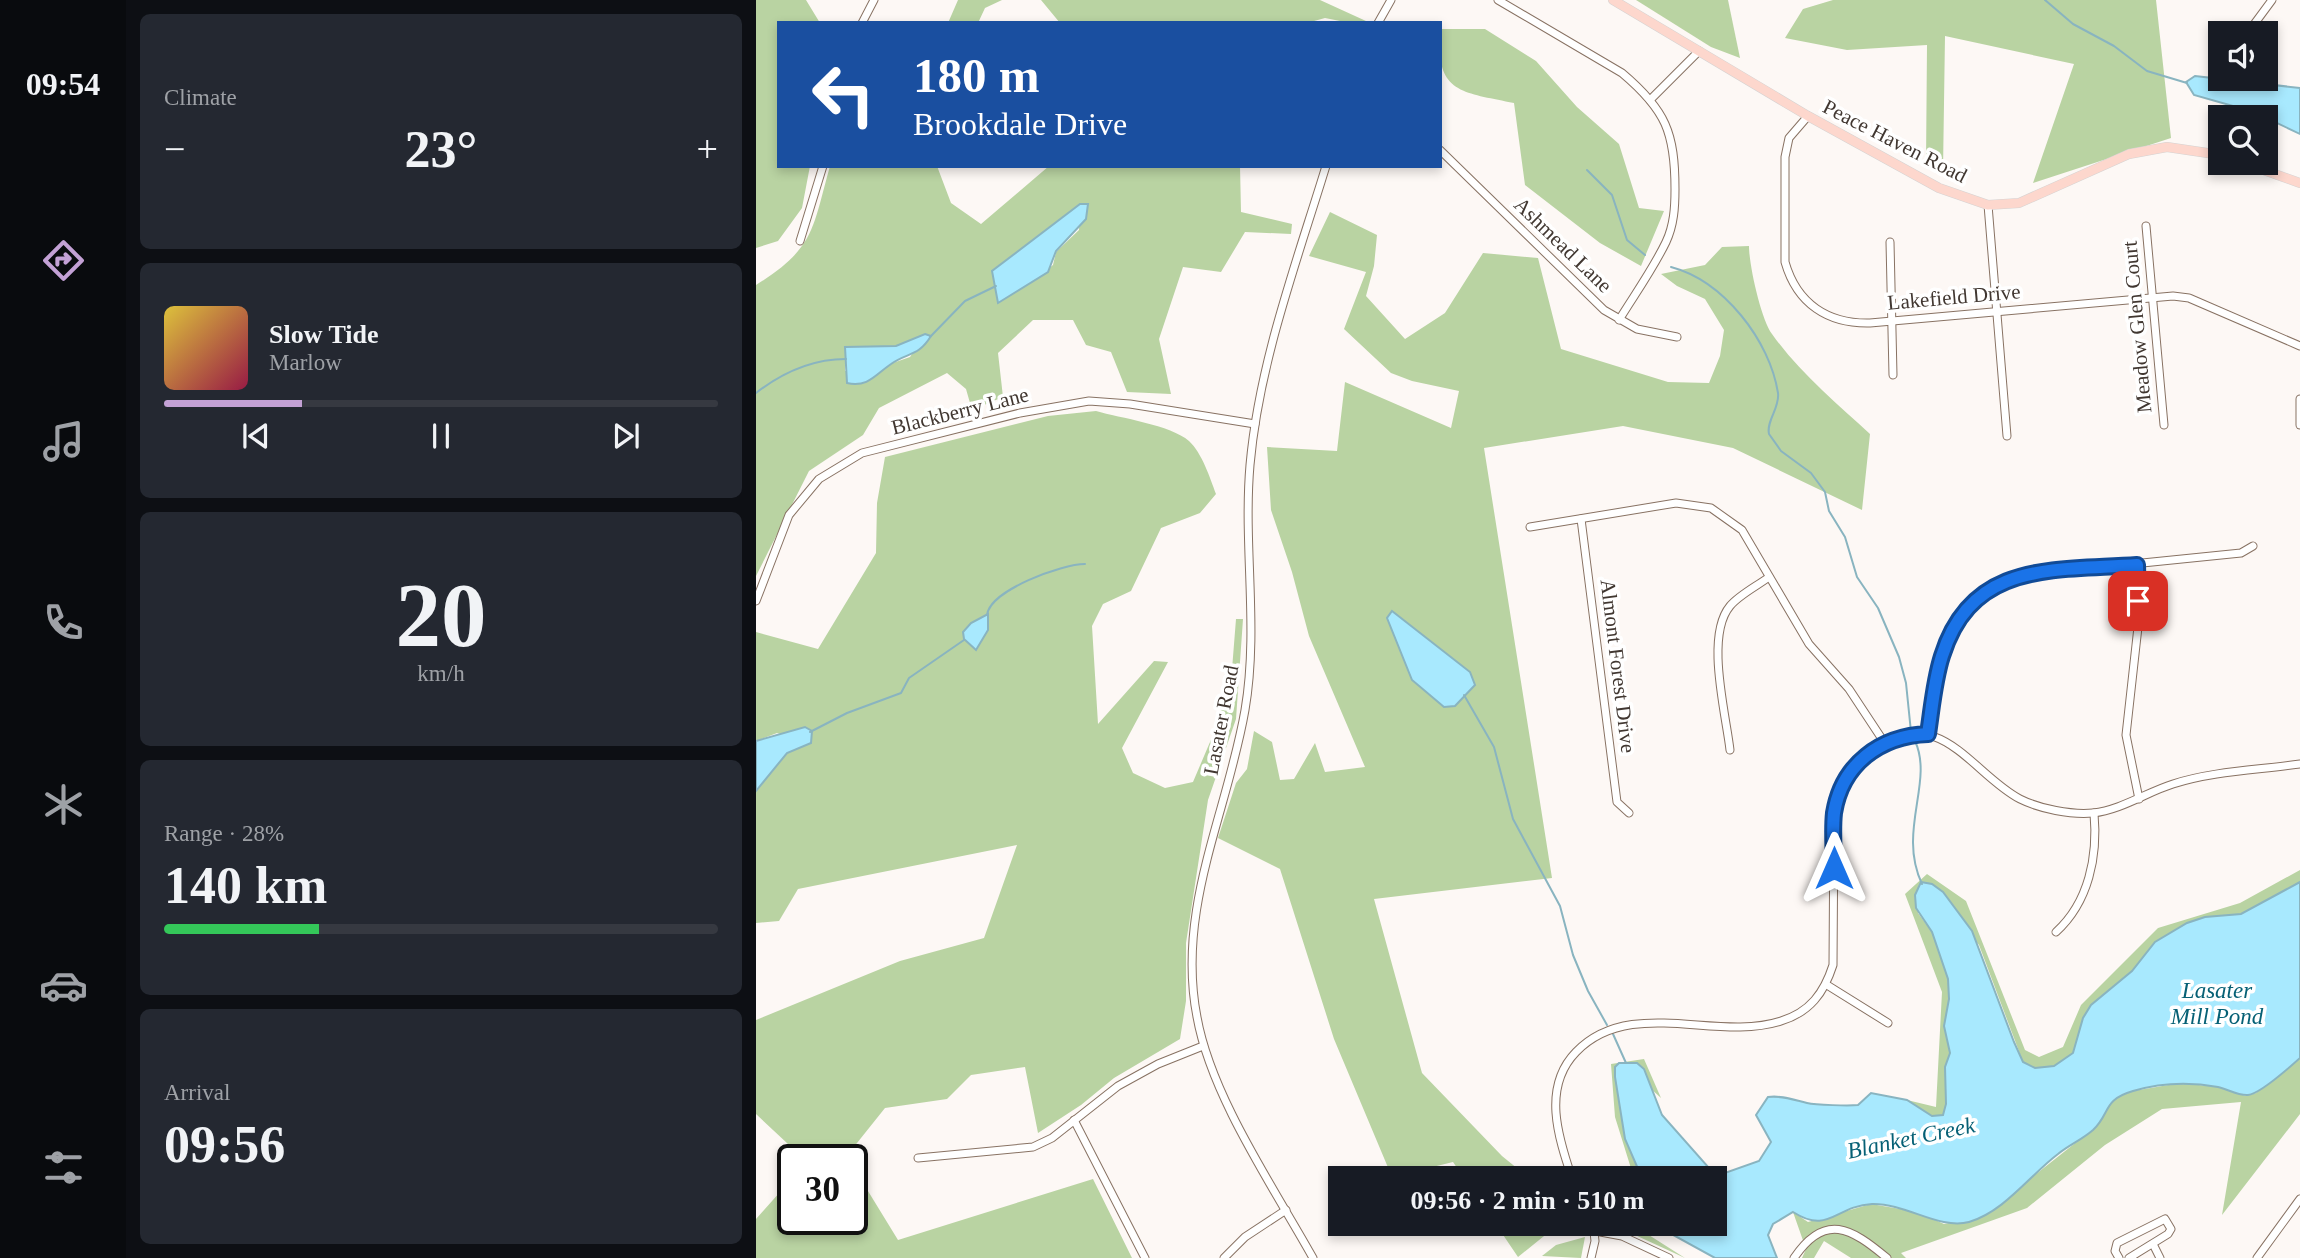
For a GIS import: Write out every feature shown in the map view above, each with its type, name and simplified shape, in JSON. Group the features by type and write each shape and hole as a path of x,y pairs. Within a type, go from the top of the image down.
{"main road":[{"name":"Peace Haven Road","path":"1613,0 1808,116 1939,188 1988,205 2019,203 2059,187 2103,164 2152,149 2182,148 2208,153"},
{"path":"2278,175 2300,183"}],"street":[{"path":"863,21 874,0"},
{"path":"1379,21 1391,0"},
{"path":"1498,0 1622,73 1660,112 1674,144 1673,222 1667,240 1619,320"},
{"path":"2256,21 2272,0"},
{"path":"1650,100 1699,51"},
{"name":"Lakefield Drive","path":"1808,116 1789,138 1785,157 1784,238 1790,278 1815,309 1837,321 1892,321 2153,298 2189,298 2300,346"},
{"name":"Ashmead Lane","path":"1442,152 1604,310 1637,329 1677,337"},
{"path":"800,241 822,168"},
{"name":"Lasater Road","path":"1314,1258 1230,1108 1203,1046 1192,983 1193,922 1216,820 1241,728 1249,682 1252,606 1248,483 1255,424 1271,349 1325,168"},
{"path":"1988,205 2007,436"},
{"name":"Meadow Glen Court","path":"2146,226 2164,425"},
{"path":"1890,242 1893,375"},
{"path":"2300,399 2300,425"},
{"name":"Blackberry Lane","path":"756,601 789,515 819,479 862,453 1020,413 1088,401 1130,404 1255,424"},
{"path":"1530,527 1676,503 1711,508 1742,530 1809,644 1850,689 1884,742"},
{"name":"Almont Forest Drive","path":"1581,519 1618,802 1629,813"},
{"path":"1928,734 1946,644 1961,616 1979,596 2009,578 2241,553 2253,546"},
{"path":"2137,565 2139,618 2126,735 2139,799"},
{"path":"1730,750 1717,642 1720,622 1730,605 1769,577"},
{"path":"1569,1166 1556,1120 1556,1092 1566,1064 1586,1043 1602,1032 1623,1026 1752,1025 1780,1022 1811,1005 1827,985 1833,965 1834,815 1839,791 1859,760 1884,742 1905,735 1928,734 1963,752 2017,797 2041,807 2094,813 2194,779 2300,764"},
{"path":"2056,932 2074,912 2088,883 2094,855 2094,813"},
{"path":"1827,985 1888,1023"},
{"path":"918,1158 1033,1147 1052,1138 1118,1086 1158,1063 1203,1046"},
{"path":"1074,1120 1145,1258"},
{"path":"2257,1258 2300,1199"},
{"path":"1224,1258 1245,1237 1286,1210"},
{"path":"2119,1258 2115,1251 2117,1243 2165,1219 2171,1229 2153,1244 2129,1258"},
{"path":"1794,1258 1811,1237 1834,1228 1854,1234 1886,1258"},
{"path":"1591,1258 1593,1236"},
{"path":"1622,1236 1669,1258"},
{"path":"2153,1244 2160,1258"}],"green space":[{"path":"756,0 806,0 819,21 777,21 777,168 810,168 802,208 778,241 756,248"},
{"path":"958,0 1002,0 985,8 979,21 949,21"},
{"path":"1041,0 1320,0 1366,21 1325,18 1314,21 1058,21"},
{"path":"1636,0 1728,0 1740,58 1711,47"},
{"path":"1833,0 2156,0 2171,138 2033,183 2074,64 1945,36 1943,170 1926,163 1927,45 1847,50 1785,38 1803,9"},
{"path":"1442,29 1485,29 1536,61 1577,107 1619,144 1639,208 1664,211 1641,266 1600,243 1525,185 1514,103 1467,92 1447,78 1442,66"},
{"path":"829,168 938,168 951,203 981,224 1047,168 1240,168 1241,212 1292,224 1291,234 1245,232 1221,272 1183,267 1159,339 1171,394 1127,392 1111,352 1086,345 1073,320 1033,320 998,353 1003,397 972,410 966,389 947,373 879,408 863,435 809,471 756,576 756,285 790,260 801,248 814,222","holes":["1080,204 1079,230 1056,252 1053,265 1026,286 998,302 995,286 1012,258","925,334 910,357 890,364 845,371 847,346 896,346"]},
{"path":"1330,212 1377,235 1374,266 1366,296 1405,339 1445,313 1483,253 1538,258 1561,349 1668,382 1709,383 1720,356 1724,330 1705,299 1677,286 1661,274 1705,265 1722,247 1749,246 1756,292 1772,334 1806,374 1870,434 1862,510 1733,448 1623,426 1484,448 1552,878 1374,899 1422,1073 1514,1166 1456,1166 1453,1162 1437,1166 1387,1166 1334,1039 1280,869 1218,838 1236,783 1247,769 1254,731 1272,742 1280,780 1294,779 1315,743 1325,772 1365,767 1309,636 1292,572 1271,510 1267,447 1337,451 1345,382 1451,428 1459,391 1412,381 1391,373 1344,329 1366,272 1309,256"},
{"path":"1096,411 1158,426 1181,435 1198,452 1216,494 1200,513 1161,528 1131,591 1103,604 1092,626 1098,724 1154,661 1168,662 1122,748 1133,773 1165,788 1193,782 1231,682 1236,619 1243,619 1236,719 1208,800 1186,943 1186,1001 1180,1039 1114,1078 1081,1105 1038,1133 1025,1067 971,1075 947,1099 885,1108 856,1144 788,1144 756,1114 756,1020 900,961 984,938 1017,845 798,889 779,921 756,923 756,791 787,753 810,743 777,733 756,741 756,632 818,649 876,553 877,503 885,457 1048,416"},
{"path":"2300,870 2300,882 2296,885 2132,971 2083,1019 2073,1053 2054,1066 2035,1068 2023,1062 1979,945 1928,883 1921,882 1918,913 1932,932 1948,979 1949,999 1944,1026 1950,1053 1945,1067 1946,1104 1943,1115 1932,1116 1907,1100 1936,1107 1942,992 1905,894 1927,874 1966,901 2025,1050 2039,1057 2063,1047 2081,1005 2158,928 2240,903"},
{"path":"2300,1058 2300,1114 2222,1215 2241,1102 2162,1109 2105,1145 2027,1208 1901,1253 1906,1258 1851,1258 1824,1241 1814,1258 1802,1258 1806,1249 1793,1212 1808,1222 1871,1204 1918,1212 1944,1224 1983,1216 2093,1129 2113,1099 2133,1091 2180,1083 2218,1087 2246,1096 2256,1093"},
{"path":"1644,1059 1661,1098 1649,1087 1648,1079 1615,1067 1625,1139 1637,1166 1630,1166 1615,1117 1611,1064"},
{"path":"1093,1179 1132,1258 756,1258 756,1219 777,1195 777,1235 868,1235 868,1191 898,1240"},
{"path":"1504,1236 1544,1236 1518,1257"},
{"path":"1637,1236 1650,1236 1685,1258"},
{"path":"1585,1237 1581,1258 1542,1256 1556,1245"}],"water":[{"path":"2195,76 2208,77 2208,91 2278,91 2278,85 2300,88 2300,134 2278,123 2278,105 2229,105 2194,95 2186,82"},
{"path":"1080,204 1088,204 1086,219 1056,251 1048,272 998,303 992,271"},
{"path":"925,334 931,336 917,351 897,360 866,382 847,383 845,347 896,346"},
{"path":"1392,611 1470,672 1475,685 1455,706 1444,707 1412,680 1387,618"},
{"path":"988,614 988,630 976,650 964,639 963,632 971,623"},
{"path":"805,727 812,731 811,743 787,753 756,791 756,741"},
{"name":"Lasater Mill Pond","path":"1921,882 1932,884 1943,892 1972,931 2023,1062 2035,1068 2054,1066 2073,1053 2083,1018 2091,1005 2132,971 2155,942 2187,923 2205,917 2241,914 2300,882 2300,1058 2267,1085 2248,1095 2218,1087 2186,1084 2154,1086 2116,1098 2099,1124 2089,1133 2058,1154 2005,1202 1969,1222 1934,1220 1897,1208 1872,1204 1815,1221 1793,1212 1773,1224 1768,1235 1777,1258 1715,1258 1675,1236 1727,1236 1727,1172 1759,1161 1771,1142 1756,1115 1768,1097 1783,1097 1817,1104 1858,1105 1871,1093 1907,1100 1932,1116 1943,1115 1946,1104 1945,1067 1950,1053 1944,1026 1949,999 1948,979 1932,932 1916,908 1915,895"},
{"name":"Lasater Mill Pond","path":"1619,1063 1637,1063 1644,1069 1662,1115 1707,1166 1637,1166 1625,1139 1615,1077 1615,1067"}],"waterway":[{"path":"2045,0 2073,24 2114,46 2147,71 2187,83"},
{"path":"1587,170 1612,195 1627,240 1645,255"},
{"path":"1671,267 1709,285 1726,299 1755,334 1765,353 1778,393 1777,404 1769,424 1769,434 1781,451 1811,473 1825,492 1829,511 1845,537 1857,577 1878,608 1899,657 1906,683 1911,732"},
{"path":"930,337 965,301 996,286"},
{"path":"756,393 798,368 821,361 846,359"},
{"path":"987,615 1000,596 1028,580 1060,568 1085,564"},
{"path":"810,732 847,713 901,693 909,678 964,640"},
{"path":"1464,695 1494,747 1513,819 1560,906 1573,955 1588,991 1607,1025"},
{"path":"1915,741 1921,773 1913,845 1915,864 1922,884"},
{"path":"1613,1034 1626,1063"}],"route":[{"path":"1834,868 1834,815 1839,791 1859,760 1884,742 1905,735 1928,734 1937,678 1946,644 1961,616 1979,596 2009,578 2137,565 2138,601"}],"water label":[{"name":"Blanket Creek","path":"1911,1138"}]}
